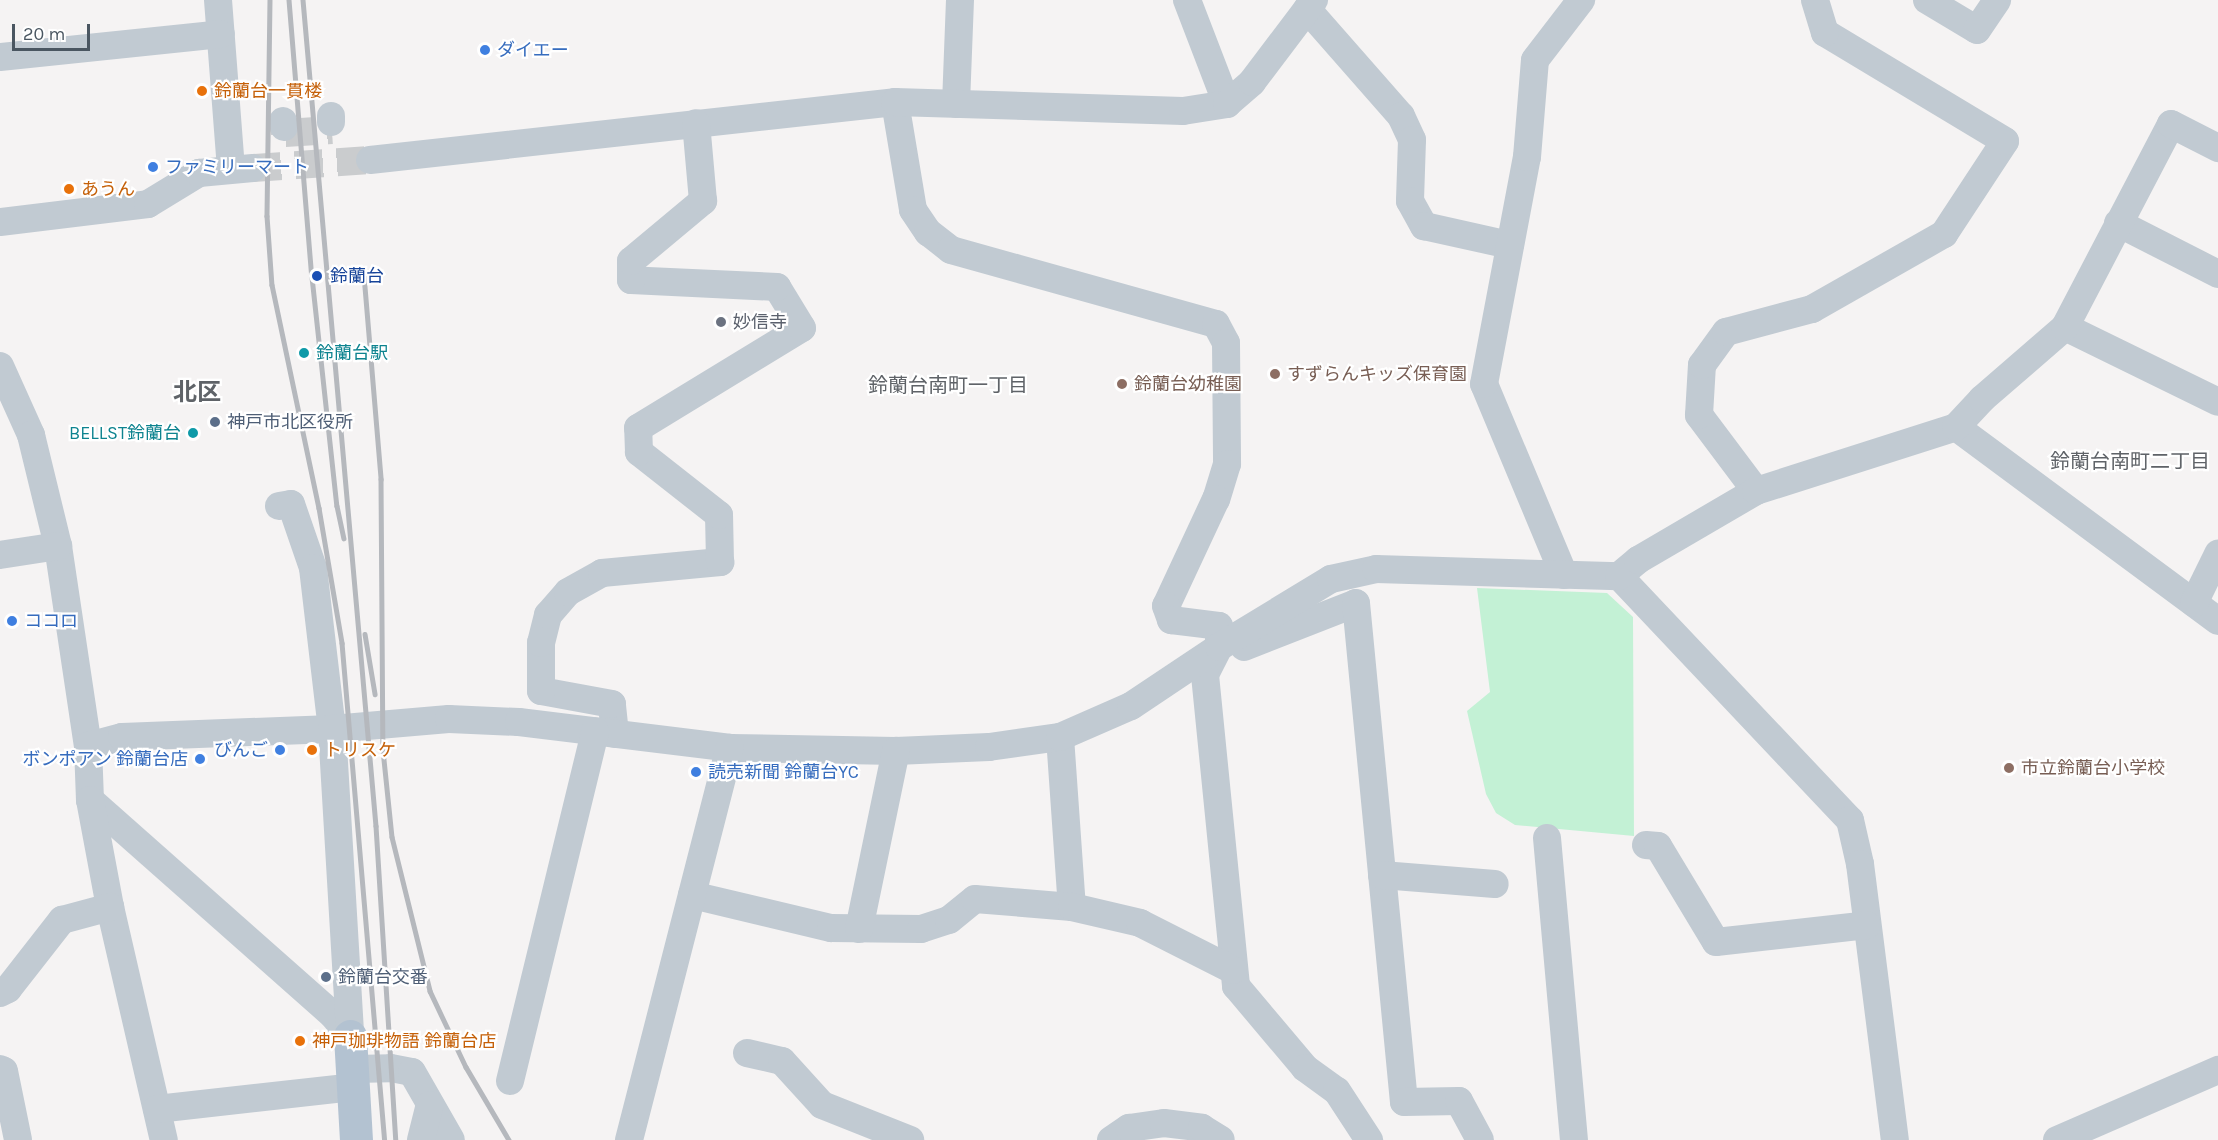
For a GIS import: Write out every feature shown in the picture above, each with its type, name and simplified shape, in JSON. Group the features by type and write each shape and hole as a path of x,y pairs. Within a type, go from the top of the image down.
{"main road":[{"path":"350,1036 356,1140"}],"street":[{"path":"0,222 138,205 170,193 199,172 242,168 221,34 218,0"},
{"path":"956,104 960,0"},
{"path":"1187,0 1227,104"},
{"path":"1564,575 1484,384 1527,157 1535,60 1581,0"},
{"path":"1756,491 1699,415 1702,365 1726,332 1812,309 1944,234 2005,141 1825,33 1815,0"},
{"path":"1927,0 1977,30 1997,0"},
{"path":"370,160 895,102 1183,111 1227,104 1252,82 1311,4 1401,116 1412,140 1410,201 1424,226 1510,245"},
{"path":"0,57 221,34"},
{"path":"895,102 913,210 928,232 951,250 1216,324 1226,343 1227,464 1216,499 1166,606 1172,621 1219,626 1218,647 1205,675 1236,986 1305,1068 1337,1091 1369,1140"},
{"path":"510,1081 612,704 541,691 541,643 548,615 568,592 602,573 720,562 719,515 639,452 638,428 802,328 777,287 631,280 631,261 703,201 696,123"},
{"path":"87,746 122,737 332,729 449,719 605,732 730,748 896,751 989,747 1060,737 1131,706 1218,647 1331,579 1376,569 1619,576 1638,560 1756,491 1956,427 1982,399 2065,327 2171,124 2218,148"},
{"path":"2118,223 2218,274"},
{"path":"2065,327 2218,402"},
{"path":"0,366 31,435 58,546 87,746 90,800 110,907 164,1140"},
{"path":"1956,427 2218,621"},
{"path":"292,507 313,568 332,729 350,1036"},
{"path":"0,555 58,546"},
{"path":"2194,603 2218,554"},
{"path":"1619,576 1850,820 1867,925 1895,1140"},
{"path":"1218,647 1246,647 1356,603 1404,1102 1459,1101 1480,1140"},
{"path":"1060,737 1072,908"},
{"path":"629,1140 730,748"},
{"path":"859,929 896,751"},
{"path":"90,800 333,1015 350,1036"},
{"path":"1547,838 1574,1140"},
{"path":"1646,845 1658,846 1716,942 1867,925"},
{"path":"1382,875 1495,884"},
{"path":"692,895 831,928 859,929 921,929 949,920 975,899 1072,908 1140,923 1233,970"},
{"path":"0,993 8,989 62,920 110,907"},
{"path":"747,1053 782,1061 822,1105 910,1140"},
{"path":"157,1109 352,1078 391,1068 412,1072 451,1140"},
{"path":"0,1069 4,1071 18,1140"},
{"path":"2057,1140 2218,1070"},
{"path":"421,1140 430,1105"},
{"path":"1112,1140 1130,1128 1164,1123 1202,1128 1221,1140"}],"green space":[{"path":"1477,588 1607,593 1633,617 1634,836 1515,825 1496,813 1486,794 1467,711 1490,692"}],"tunnel":[{"path":"283,121 285,133 332,130"},
{"path":"253,168 370,160"}],"railway":[{"path":"270,0 267,216 272,285 319,508 342,643 385,1140"},
{"path":"289,0 312,277 337,506 344,538"},
{"path":"303,0 376,826 396,1140"},
{"path":"364,275 381,479 383,750 392,837 430,991 466,1067 509,1140"},
{"path":"365,634 375,694"}],"place":[{"name":"ダイエー","path":"485,50"},
{"name":"鈴蘭台一貫楼","path":"202,91"},
{"name":"ファミリーマート","path":"153,167"},
{"name":"あうん","path":"69,189"},
{"name":"鈴蘭台","path":"317,276"},
{"name":"妙信寺","path":"721,322"},
{"name":"鈴蘭台駅","path":"304,353"},
{"name":"すずらんキッズ保育園","path":"1275,374"},
{"name":"鈴蘭台幼稚園","path":"1122,384"},
{"name":"神戸市北区役所","path":"215,422"},
{"name":"BELLST鈴蘭台","path":"193,433"},
{"name":"ココロ","path":"12,621"},
{"name":"びんご","path":"280,750"},
{"name":"トリスケ","path":"312,750"},
{"name":"ボンポアン 鈴蘭台店","path":"200,759"},
{"name":"市立鈴蘭台小学校","path":"2009,768"},
{"name":"読売新聞 鈴蘭台YC","path":"696,772"},
{"name":"鈴蘭台交番","path":"326,977"},
{"name":"神戸珈琲物語 鈴蘭台店","path":"300,1041"}],"district":[{"name":"鈴蘭台南町一丁目","path":"948,385"},
{"name":"北区","path":"197,393"},
{"name":"鈴蘭台南町二丁目","path":"2130,461"}]}
